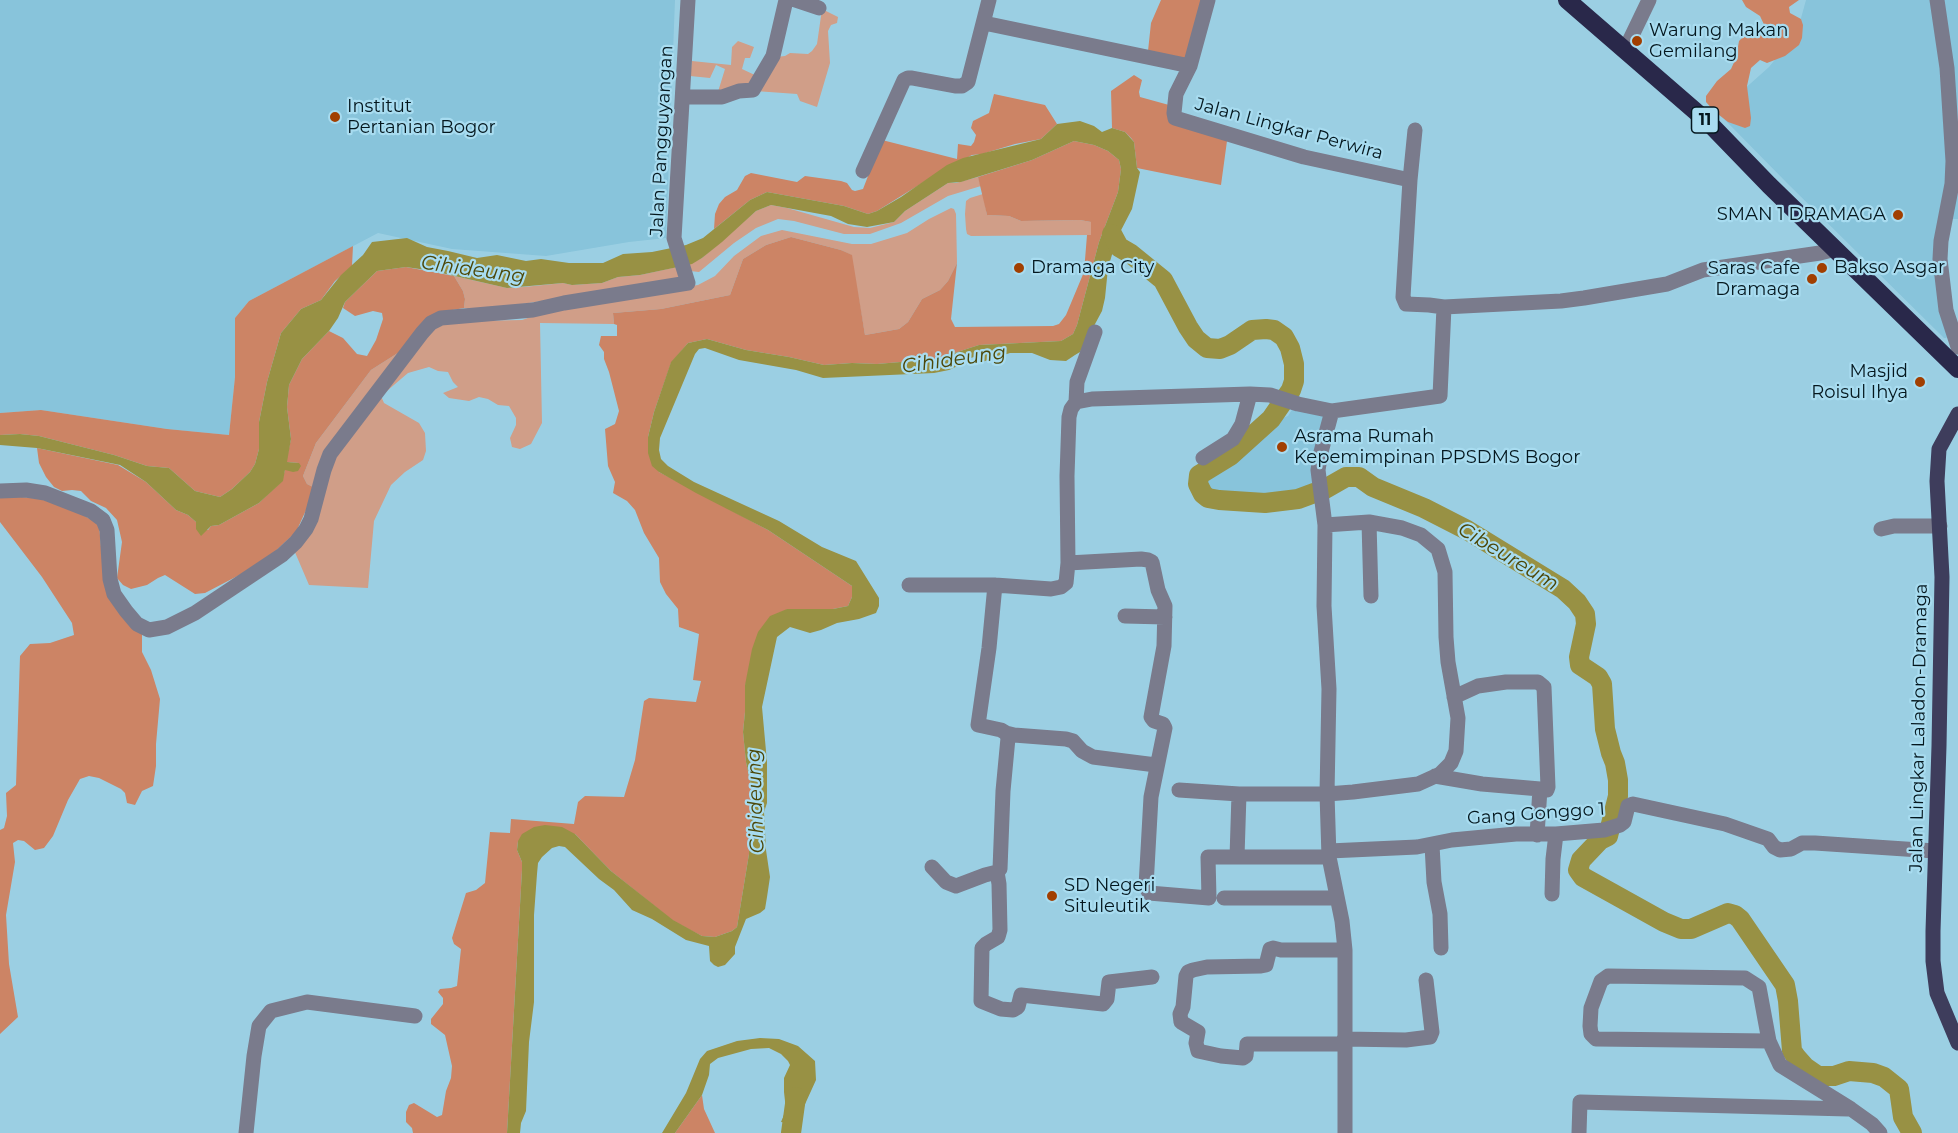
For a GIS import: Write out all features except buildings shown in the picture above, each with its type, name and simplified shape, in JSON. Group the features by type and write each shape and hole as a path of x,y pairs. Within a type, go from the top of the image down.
{"highway":[{"name":"11","path":"1567,0 1709,123 1769,185 1958,369"}],"main road":[{"name":"Jalan Lingkar Laladon-Dramaga","path":"1958,414 1939,449 1937,482 1942,577 1933,951 1937,993 1958,1043"}],"street":[{"name":"Jalan Pangguyangan","path":"0,491 26,490 45,493 90,511 103,520 107,530 110,579 114,594 137,624 149,630 167,627 195,613 282,555 296,542 310,519 330,454 431,323 441,318 533,310 686,277 674,238 688,0"},
{"path":"683,97 722,98 739,91 753,90 773,56 796,0 819,8"},
{"path":"863,171 904,80 912,78 955,86 968,82 989,0"},
{"name":"Jalan Lingkar Perwira","path":"1208,0 1190,66 1176,94 1175,118 1304,157 1410,180"},
{"path":"1625,50 1649,0"},
{"path":"1937,0 1947,68 1953,161 1951,227 1940,259 1946,310 1958,347"},
{"path":"984,23 1190,66"},
{"path":"1415,130 1403,300 1406,304 1444,307 1562,301 1667,284 1703,270 1836,249"},
{"path":"1076,402 1092,399 1250,394 1270,395 1332,411 1440,396 1444,307"},
{"path":"909,585 994,585 1051,589 1061,587 1066,583 1069,417 1076,402 1077,382 1095,332"},
{"path":"1203,458 1233,439 1242,424 1250,394"},
{"path":"1332,411 1318,470 1325,525 1324,606 1329,688 1327,794 1329,854 1342,921 1345,950 1345,1133"},
{"path":"1179,790 1239,794 1327,794 1412,786 1435,776 1448,767 1456,751 1458,718 1448,662 1445,628 1445,572 1438,549 1430,541 1413,531 1369,522 1325,525"},
{"path":"1369,522 1371,596"},
{"path":"1881,529 1894,526 1941,526"},
{"path":"994,585 989,648 978,725 1014,735 1066,739 1073,741 1082,751 1093,757 1156,765 1165,728 1163,724 1154,721 1151,717 1163,657 1165,606 1158,590 1152,562 1148,560 1068,563"},
{"path":"1125,616 1165,617"},
{"path":"1435,776 1482,784 1547,790 1548,787 1544,687 1542,684 1526,681 1506,682 1478,687 1454,697"},
{"path":"933,867 946,882 956,886 1000,869 1002,791 1008,738 1006,733"},
{"name":"Gang Gonggo 1","path":"1156,765 1151,797 1147,861 1146,886 1149,893 1209,898 1208,857 1329,854 1432,845 1452,840 1516,834 1556,834 1610,829 1624,822 1628,806 1633,804 1725,824 1768,839 1774,847 1780,850 1791,849 1802,843 1815,843 1935,851"},
{"path":"1537,835 1540,789"},
{"path":"1237,857 1239,794"},
{"path":"1552,894 1556,834"},
{"path":"1432,845 1434,882 1440,914 1441,948"},
{"path":"997,872 1000,930 998,937 982,948 980,986 982,1002 1001,1009 1013,1010 1018,1007 1021,995 1103,1004 1107,999 1109,982 1152,977"},
{"path":"1224,898 1337,898"},
{"path":"1345,950 1272,948 1266,965 1207,967 1188,972 1180,1014 1181,1022 1198,1032 1196,1043 1198,1051 1243,1058 1246,1056 1247,1044 1406,1040 1430,1037 1432,1032 1426,980"},
{"path":"1769,1041 1596,1039 1591,1034 1591,1008 1601,981 1608,976 1744,978 1759,987 1769,1041 1780,1065 1851,1109 1872,1124 1880,1133"},
{"path":"246,1133 259,1026 271,1011 307,1002 415,1016"},
{"path":"1579,1133 1580,1102 1851,1109"}],"shaded area":[{"name":"Institut Pertanian Bogor","path":"0,0 675,0 666,238 546,256 452,249 378,233 249,301 235,318 235,377 229,435 167,429 41,410 0,413"},
{"path":"1161,0 1203,0 1188,61 1148,51 1151,23"},
{"path":"1742,0 1799,0 1789,7 1790,13 1801,19 1803,25 1799,45 1785,56 1767,63 1760,60 1751,68 1747,86 1751,118 1750,126 1745,128 1728,122 1706,102 1706,96 1717,81 1731,69 1739,41 1743,37 1756,36 1767,31 1760,16 1746,7"},
{"path":"1806,0 1958,0 1958,219 1950,219 1940,224 1949,336 1946,338 1788,184 1725,120 1721,113 1723,108 1769,67 1790,41 1798,29"},
{"path":"822,9 838,17 837,23 831,25 828,31 830,63 817,107 800,101 797,94 755,91 776,57 790,53 808,54 812,51 817,44"},
{"path":"738,41 754,47 750,58 745,58 742,69 757,76 753,89 717,95 725,69 716,65 710,78 690,76 692,61 731,65 732,47"},
{"path":"1134,75 1142,80 1140,97 1169,105 1227,141 1221,185 1137,168 1134,142 1125,132 1112,128 1111,91"},
{"path":"994,94 1045,105 1057,124 1041,139 972,155 877,211 868,214 844,206 767,192 750,200 714,229 715,214 719,204 725,197 737,190 745,176 751,173 797,182 805,176 841,181 847,183 855,191 863,189 882,140 957,159 958,144 971,146 974,142 976,135 971,128 973,121 989,113"},
{"path":"1074,141 1094,145 1108,151 1119,160 1121,169 1118,192 1099,242 1077,325 1073,334 1061,341 979,345 936,359 877,364 824,365 746,350 707,339 688,343 671,363 648,437 659,472 768,530 852,586 852,597 848,606 833,609 787,609 745,685 743,732 752,790 752,815 749,854 737,927 715,937 702,936 672,920 611,871 575,834 518,841 517,850 522,862 522,870 507,1133 413,1133 412,1128 406,1122 409,1105 414,1103 437,1117 442,1115 452,1066 445,1035 431,1024 431,1019 443,1004 443,998 438,992 440,989 457,986 461,949 454,944 452,938 466,893 476,890 485,883 490,832 510,833 511,819 574,824 578,802 585,796 624,797 635,760 644,701 649,698 696,702 701,681 693,680 699,634 679,627 678,609 660,582 659,558 644,533 635,510 627,501 613,493 615,482 608,466 605,429 615,424 619,411 604,352 599,345 601,336 617,336 617,325 614,324 613,313 661,309 730,295 743,259 766,245 791,237 852,255 865,335 899,329 908,322 922,299 940,290 948,281 957,263 951,319 955,327 1053,326 1059,324 1066,315 1084,272 1087,235 1091,235 1091,222 1080,220 1021,221 1009,216 987,215 978,177 1032,160"},
{"path":"978,177 981,186 948,196 901,223 870,234 844,234 778,219 756,228 699,272 690,271 688,265 702,258 756,211 771,205 854,227 870,228 894,222 905,211 948,183"},
{"path":"983,194 987,215 1009,216 1021,221 1080,220 1091,222 1091,235 971,236 967,234 966,229 966,201"},
{"path":"951,208 956,214 957,263 948,281 940,290 922,299 908,322 899,329 865,335 851,255 841,250 791,237 766,245 743,259 730,295 661,309 613,313 614,324 540,323 542,423 531,444 520,449 512,447 510,438 516,425 516,418 509,406 498,405 479,397 469,401 449,398 443,393 458,387 448,372 429,367 408,373 381,396 384,403 419,423 425,433 426,451 423,460 391,485 374,521 368,588 309,585 294,550 308,535 330,467 339,452 381,395 429,332 443,324 522,320 555,309 698,285 715,276 734,256 761,236 782,230 852,244 871,244 907,233"},
{"path":"353,246 352,266 335,281 321,300 301,309 281,333 267,382 259,422 259,449 255,464 232,489 220,497 195,491 169,468 147,466 39,436 0,435 0,413 41,410 167,429 229,435 235,377 235,318 249,301"},
{"path":"406,267 454,276 463,291 464,308 441,312 401,351 371,370 316,443 303,476 307,484 313,487 307,508 296,532 269,557 205,593 195,594 165,575 147,585 131,589 123,585 117,578 122,542 117,520 106,508 91,501 81,491 62,491 54,487 39,463 37,448 118,465 146,482 176,510 188,515 196,522 196,529 208,530 211,526 219,525 259,503 282,481 285,470 299,463 286,462 291,439 287,407 289,385 302,359 329,331 343,338 357,354 367,356 376,340 383,319 382,313 373,311 355,316 343,308 345,302 377,271"},
{"path":"677,267 679,280 509,306 470,309 464,308 463,291 454,276 507,288 563,283 572,285 602,283 618,277"},
{"path":"401,351 313,487 307,484 303,476 316,443 371,370"},
{"name":"Asrama Rumah Kepemimpinan PPSDMS Bogor","path":"1293,408 1325,414 1312,490 1273,498 1212,495 1205,491 1202,480 1206,475 1236,455 1278,420 1288,416"},
{"path":"0,497 41,499 72,509 99,524 104,581 142,634 142,652 151,670 160,699 153,786 142,791 135,805 127,803 125,793 121,789 99,778 89,776 80,779 68,800 53,836 44,848 35,850 24,841 18,840 13,843 15,862 6,915 9,964 18,1017 0,1034 0,830 4,828 7,816 6,793 16,785 20,656 30,644 50,643 74,635 72,623 42,577 0,522"},
{"path":"702,1095 704,1109 715,1133 675,1133"}],"water":[{"path":"1080,121 1102,132 1112,128 1125,132 1134,142 1137,168 1140,172 1132,209 1117,238 1108,268 1102,311 1080,352 1066,361 1050,360 1032,353 1010,353 982,362 974,357 964,360 960,365 949,370 934,373 823,378 796,370 739,360 705,348 699,349 695,354 660,438 661,459 694,482 779,521 822,547 856,561 879,598 879,606 876,613 859,619 837,623 810,633 790,627 777,637 762,707 767,762 767,803 764,812 770,877 767,897 765,909 746,919 735,947 735,954 725,965 718,967 710,961 709,946 686,940 652,919 632,910 614,890 565,847 552,848 542,857 538,863 534,915 534,1002 529,1042 526,1111 520,1133 507,1133 522,870 522,862 517,850 522,834 534,827 545,825 562,827 575,834 611,871 673,920 702,936 715,937 732,931 737,927 749,854 752,790 743,732 745,685 758,632 770,616 787,609 833,609 848,606 852,597 852,586 768,530 696,493 652,466 648,453 648,437 671,362 688,343 707,339 746,350 824,365 877,364 936,359 979,345 1061,341 1073,334 1077,325 1099,242 1118,192 1121,169 1119,160 1108,151 1094,145 1074,141 1032,160 961,182 948,183 905,211 894,222 867,227 848,224 831,216 771,205 756,211 722,242 692,264 640,275 618,277 602,283 572,285 563,283 507,288 406,267 377,271 345,302 329,331 302,359 289,385 287,407 291,439 287,462 299,463 301,466 298,471 285,470 283,481 259,503 219,525 211,526 201,536 196,529 196,522 188,515 176,510 146,482 120,465 37,448 0,445 0,435 39,436 147,466 169,468 195,491 220,497 232,489 255,464 259,449 259,422 267,382 281,333 301,309 321,300 341,275 363,255 372,242 407,238 427,247 477,258 497,255 526,261 541,259 569,263 603,263 623,254 652,252 686,245 703,238 750,200 767,192 844,206 868,214 901,197 947,165 963,158 1041,139 1057,124"},
{"path":"760,1038 779,1039 798,1046 815,1061 816,1080 796,1124 781,1122 786,1110 784,1078 790,1065 788,1061 781,1054 769,1048 751,1049 718,1058 710,1064 702,1095 675,1133 662,1133 686,1093 700,1059 707,1051 737,1041"}],"waterway":[{"name":"Cibeureum","path":"1112,234 1119,247 1163,280 1188,327 1196,339 1207,348 1220,349 1252,330 1266,329 1274,330 1284,337 1290,348 1294,364 1294,381 1291,390 1271,419 1230,456 1199,475 1198,484 1203,494 1208,498 1219,500 1265,503 1298,499 1325,489 1346,477 1359,477 1373,487 1424,508 1467,530 1563,589 1577,602 1585,614 1586,624 1579,657 1580,665 1598,677 1602,684 1605,729 1618,780 1618,796 1608,836 1600,840 1581,860 1578,870 1583,877 1681,929 1691,929 1728,913 1735,915 1785,985 1792,1051 1797,1058 1818,1076 1834,1076 1849,1071 1873,1073 1884,1077 1899,1089 1903,1117 1912,1133"},
{"name":"Cihideung","path":"791,1133 796,1097"}],"place":[{"name":"Warung Makan Gemilang","path":"1637,41"},
{"name":"Institut Pertanian Bogor","path":"335,117"},
{"name":"SMAN 1 DRAMAGA","path":"1898,215"},
{"name":"Dramaga City","path":"1019,268"},
{"name":"Bakso Asgar","path":"1822,268"},
{"name":"Saras Cafe Dramaga","path":"1812,279"},
{"name":"Masjid Roisul Ihya","path":"1920,382"},
{"name":"Asrama Rumah Kepemimpinan PPSDMS Bogor","path":"1282,447"},
{"name":"SD Negeri Situleutik","path":"1052,896"}]}
